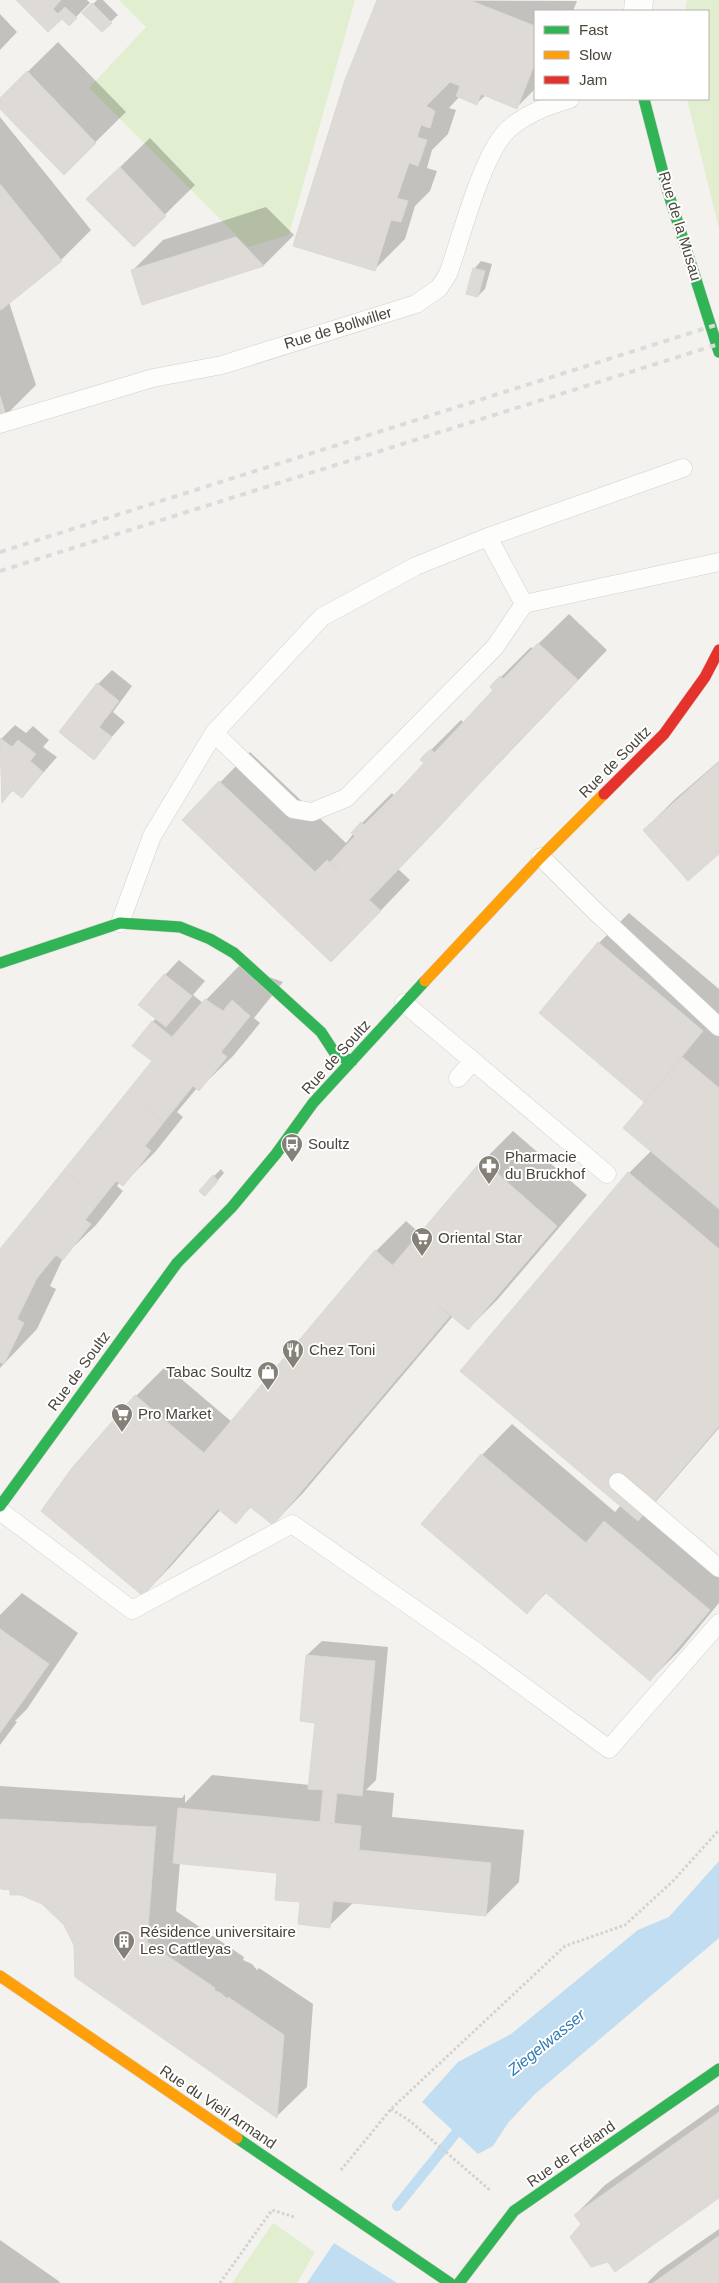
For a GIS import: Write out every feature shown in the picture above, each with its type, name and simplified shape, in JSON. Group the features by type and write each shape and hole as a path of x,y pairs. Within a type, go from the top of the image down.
{"street":[{"name":"Rue de la Musau","path":"644,100 668,192 719,352"},
{"name":"Rue de Soultz","path":"0,1506 177,1263 232,1207 313,1103 404,1003 541,856 664,734 705,677 719,650"},
{"path":"0,963 120,923 180,927 226,948 321,1032 336,1055 352,1061"},
{"name":"Rue du Vieil Armand","path":"0,1976 450,2283"},
{"name":"Rue de Fréland","path":"459,2283 514,2211 719,2069"}],"lane":[{"name":"Rue de Bollwiller","path":"0,424 153,378 222,365 416,304 439,288 448,274 485,168 504,135 524,119 555,103 566,100"},
{"path":"120,923 152,836 214,733 322,617 416,566 488,537 683,468"},
{"path":"488,537 524,604"},
{"path":"214,733 293,809 312,812 346,798 495,647 524,604 719,562"},
{"path":"541,856 596,912 719,1027"},
{"path":"404,1003 607,1174"},
{"path":"458,1078 473,1061"},
{"path":"618,1482 719,1568"},
{"path":"0,1511 132,1610 292,1524 478,1653 609,1749 719,1623"}],"path":[{"path":"220,2283 272,2210 302,2219 391,2109 565,1946 624,1925 673,1881 719,1830"},
{"path":"391,2109 410,2121 478,2180"}],"green space":[{"path":"119,0 355,0 289,235 248,247 89,88 146,27"},
{"path":"687,0 719,0 719,229 687,100 709,100 709,10 685,10"},
{"path":"273,2223 315,2252 297,2283 232,2283"}],"water":[{"path":"719,1861 719,1938 535,2094 508,2123 493,2146 478,2154 422,2102 458,2062 511,2034 638,1930 669,1917"},
{"path":"334,2243 397,2283 307,2283"}],"building":[{"path":"16,0 61,0 53,9 58,14 65,7 77,18 69,26 62,19 48,32"},
{"path":"377,0 469,0 534,26 534,66 517,109 481,94 477,105 456,96 460,86 450,82 426,106 435,111 430,128 421,125 417,137 427,140 418,166 409,163 397,198 408,201 401,222 391,220 375,271 293,246 345,80"},
{"path":"92,3 112,23 102,32 82,13"},
{"path":"27,71 96,143 64,175 0,109 0,98"},
{"path":"120,167 166,216 134,247 86,199"},
{"path":"0,184 62,261 1,310 0,308"},
{"path":"236,237 264,266 142,305 131,270"},
{"path":"473,268 485,271 478,297 466,294"},
{"path":"0,396 6,416 0,418"},
{"path":"538,643 578,680 508,753 469,716 493,690 490,687 494,682 500,676 503,679"},
{"path":"97,683 119,701 99,727 112,737 94,760 59,732"},
{"path":"469,716 508,753 440,826 400,789 424,763 420,760 424,755 431,749 434,753"},
{"path":"0,738 12,747 18,740 36,754 30,761 43,772 22,798 12,790 2,803"},
{"path":"719,762 719,854 688,881 643,830"},
{"path":"219,781 292,850 254,889 182,820"},
{"path":"400,789 440,826 369,900 330,862 355,836 351,833 361,822 364,825"},
{"path":"292,850 315,872 327,860 381,911 331,962 254,889"},
{"path":"598,942 703,1031 644,1102 539,1013"},
{"path":"164,974 192,996 166,1027 138,1005"},
{"path":"205,999 223,1011 232,1000 250,1016 221,1052 227,1057 199,1091 193,1086 164,1122 127,1092 152,1061 132,1046 152,1021 172,1037"},
{"path":"682,1057 719,1088 719,1209 623,1128"},
{"path":"127,1092 164,1122 145,1146 151,1151 137,1169 123,1186 116,1181 101,1200 64,1170"},
{"path":"482,1160 557,1226 468,1330 392,1266"},
{"path":"64,1170 101,1200 85,1220 91,1224 63,1260 56,1255 37,1278 0,1256 0,1249"},
{"path":"628,1172 719,1249 719,1426 638,1521 460,1371"},
{"path":"213,1175 218,1181 205,1196 199,1191"},
{"path":"375,1250 450,1316 273,1525 250,1507 236,1524 218,1509 143,1596 41,1511 72,1468 135,1395 204,1453"},
{"path":"0,1256 37,1278 17,1319 24,1323 4,1364 0,1362"},
{"path":"481,1454 586,1543 527,1614 421,1524"},
{"path":"604,1521 710,1610 650,1681 545,1592"},
{"path":"0,1629 49,1664 0,1733"},
{"path":"306,1655 375,1661 362,1796 337,1793 334,1823 320,1822 323,1790 308,1789 315,1723 300,1721"},
{"name":"Résidence universitaire Les Cattleyas","path":"178,1808 361,1826 359,1850 491,1863 486,1916 333,1901 330,1928 298,1924 300,1902 275,1900 277,1873 173,1863"},
{"name":"Résidence universitaire Les Cattleyas","path":"0,1819 156,1826 147,1942 215,1988 214,1990 227,1999 228,1997 284,2035 277,2118 75,1977 74,1945 64,1925 42,1904 21,1895 10,1895 10,1890 1,1889"},
{"path":"719,2112 719,2198 615,2272 608,2262 591,2267 570,2237 581,2224 574,2215"},
{"path":"719,2236 719,2283 653,2283"}],"waterway":[{"name":"Ziegelwasser","path":"397,2206 464,2123"}],"railway":[{"path":"0,552 719,324"},
{"path":"0,571 719,344"}],"traffic: fast":[{"path":"644,100 668,192 719,352"},
{"path":"0,963 120,923 180,927 210,939 234,953 321,1032 336,1055 352,1061"},
{"path":"0,1506 177,1263 232,1207 276,1154 313,1103 425,981"},
{"path":"459,2283 514,2211 719,2069"},
{"path":"237,2138 450,2283"}],"traffic: slow":[{"path":"425,981 541,857 604,794"},
{"path":"0,1976 237,2138"}],"traffic: jam":[{"path":"604,794 664,734 705,677 719,650"}],"place":[{"name":"Soultz","path":"292,1163"},
{"name":"Pharmacie du Bruckhof","path":"489,1185"},
{"name":"Oriental Star","path":"422,1257"},
{"name":"Chez Toni","path":"293,1369"},
{"name":"Tabac Soultz","path":"268,1391"},
{"name":"Pro Market","path":"122,1433"},
{"name":"Résidence universitaire Les Cattleyas","path":"124,1960"}]}
